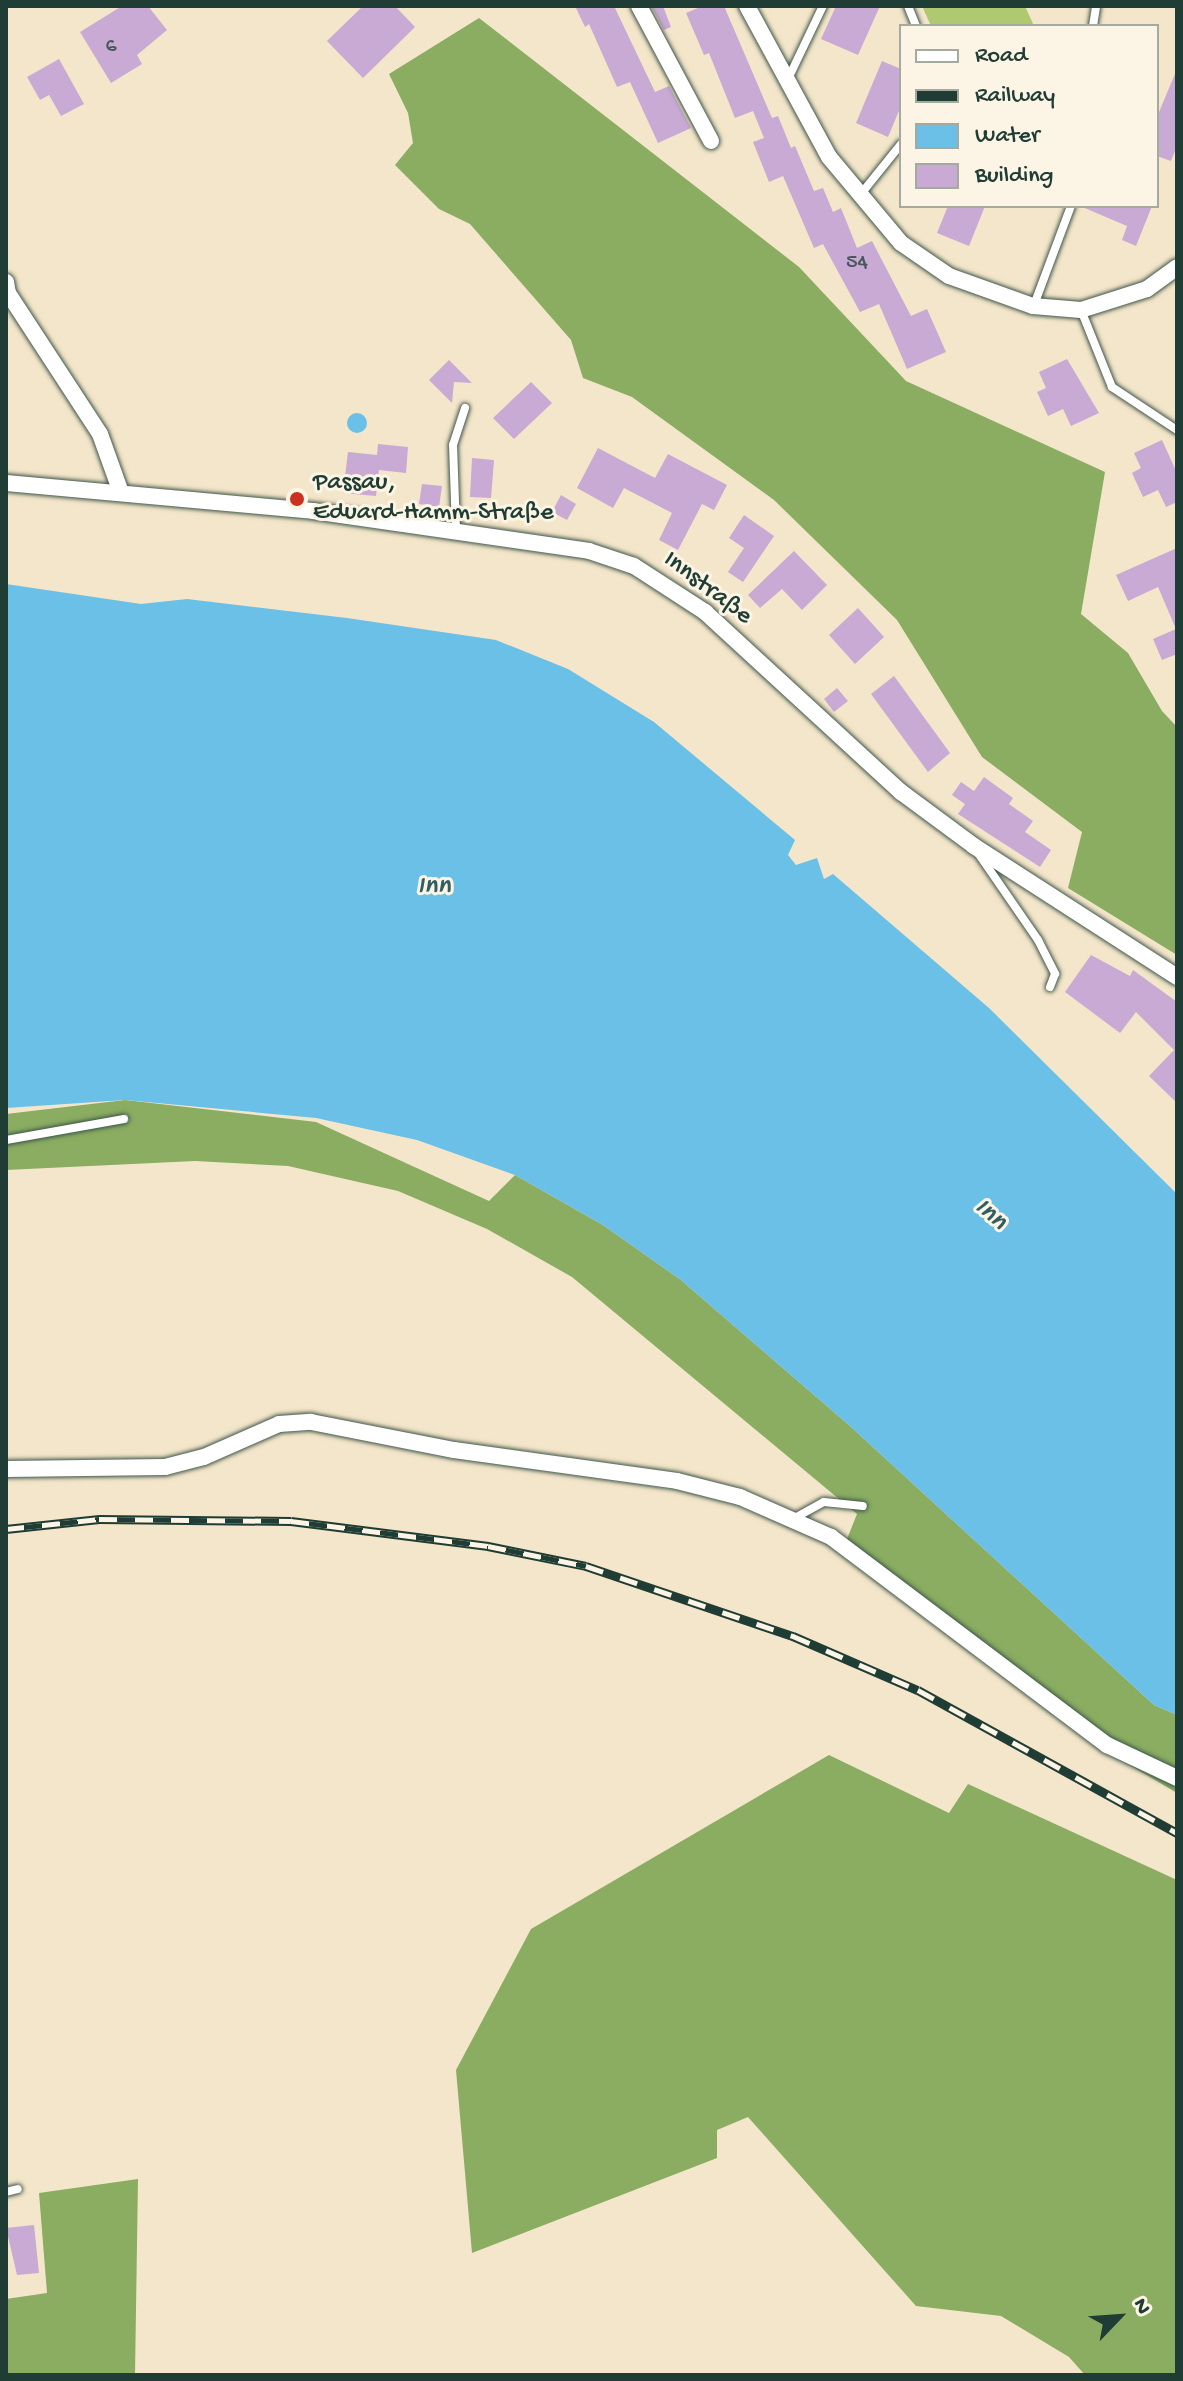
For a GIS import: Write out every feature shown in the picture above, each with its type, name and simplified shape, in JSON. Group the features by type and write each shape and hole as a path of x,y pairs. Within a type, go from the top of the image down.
{"street":[{"path":"639,6 711,141"},
{"path":"747,6 786,84 829,157 901,243 949,276 1033,306 1081,310 1147,289 1177,267"},
{"path":"7,289 76,391 100,434 120,490"},
{"name":"Innstraße","path":"6,483 120,490 456,530 589,551 660,579 705,612 901,792 974,846 1177,977"},
{"path":"6,1469 165,1467 204,1457 279,1424 311,1422 454,1450 677,1481 740,1497 792,1519 876,1567 1107,1745 1177,1778"}],"lane":[{"path":"786,84 823,6"},
{"path":"860,194 899,146"},
{"path":"1033,306 1070,208"},
{"path":"1081,310 1112,387 1177,430"},
{"path":"456,530 453,445 465,408"},
{"path":"974,846 1038,940 1055,974 1050,987"},
{"path":"6,1140 124,1119"},
{"path":"792,1519 824,1502 863,1506"},
{"path":"6,2192 18,2189"}],"green space":[{"path":"922,6 1025,6 1033,24 930,24"},
{"path":"479,18 799,267 906,381 1105,472 1081,614 1128,653 1162,711 1177,727 1177,955 1068,888 1082,832 982,757 897,620 774,500 632,397 583,378 571,340 470,224 439,209 395,165 413,143 408,113 389,74"},
{"path":"125,1100 316,1122 489,1201 515,1175 603,1225 681,1280 850,1426 1154,1705 1177,1715 1177,1793 1094,1744 847,1539 857,1514 572,1277 487,1229 398,1191 288,1166 195,1161 6,1170 6,1114"},
{"path":"829,1755 949,1813 968,1784 1177,1880 1177,2375 1085,2375 1069,2357 1001,2316 916,2306 748,2117 717,2130 717,2158 472,2253 456,2070 531,1929"},
{"path":"138,2179 135,2375 6,2375 6,2299 47,2293 39,2193"}],"water":[{"path":"357,413 364,416 367,423 364,430 357,433 350,430 347,423 350,416"},
{"name":"Inn","path":"6,584 141,604 187,599 496,640 568,669 654,722 795,840 788,855 796,865 817,858 824,879 833,874 989,1008 1177,1194 1177,1715 1154,1705 850,1426 681,1280 603,1225 515,1175 417,1140 316,1118 125,1100 6,1108"}],"building":[{"path":"122,6 148,6 167,30 137,55 142,64 111,83 80,32"},
{"path":"363,6 395,6 415,27 363,78 327,41"},
{"path":"575,6 614,6 655,92 669,86 691,128 658,143 630,82 617,87 589,24 585,27"},
{"path":"651,6 663,6 671,27 664,30"},
{"path":"703,6 724,6 772,118 778,116 814,191 823,188 833,212 841,208 857,248 872,241 911,316 927,309 946,352 907,369 879,304 860,312 823,244 814,248 783,176 769,182 753,142 764,138 753,111 735,118 709,53 704,55 686,13"},
{"path":"836,6 880,6 858,55 821,39"},
{"path":"59,59 84,104 61,116 49,95 40,100 27,77"},
{"path":"882,61 899,68 899,111 888,137 856,123"},
{"path":"1177,69 1177,146 1171,161 1159,157 1159,112"},
{"path":"947,208 984,208 969,246 937,233"},
{"path":"1085,208 1151,208 1136,246 1122,240 1127,226"},
{"path":"1067,359 1099,413 1071,426 1063,409 1048,416 1037,392 1046,388 1039,372"},
{"path":"449,360 472,383 454,382 452,403 429,380"},
{"path":"531,382 552,403 514,439 493,418"},
{"path":"1162,440 1177,473 1177,502 1166,507 1158,490 1143,497 1132,473 1141,468 1134,453"},
{"path":"378,444 408,447 406,473 379,470 376,496 343,493 348,452 377,455"},
{"path":"598,448 655,478 668,454 727,485 714,510 702,504 678,550 659,540 672,513 624,488 613,508 577,488"},
{"path":"472,458 494,460 491,498 470,497"},
{"path":"422,484 442,486 439,507 419,504"},
{"path":"561,495 576,504 567,520 552,512"},
{"path":"744,515 774,536 743,582 728,572 744,548 729,538"},
{"path":"1177,548 1177,654 1162,660 1153,639 1176,629 1158,587 1128,601 1116,575"},
{"path":"794,551 827,585 802,610 782,589 760,608 748,595"},
{"path":"858,608 884,637 855,664 829,635"},
{"path":"894,676 950,753 928,772 871,694"},
{"path":"837,688 848,701 834,712 824,699"},
{"path":"984,777 1013,798 1009,804 1033,821 1025,832 1051,850 1040,867 958,814 965,804 952,795 961,782 974,791"},
{"path":"1091,955 1130,976 1133,970 1177,1002 1177,1103 1149,1076 1174,1050 1136,1012 1120,1033 1065,992"},
{"path":"34,2225 39,2273 17,2275 6,2228"}],"railway":[{"path":"6,1529 99,1519 291,1521 488,1546 586,1566 793,1636 918,1690 1177,1833"}],"place":[{"name":"Passau, Eduard-Hamm-Straße","path":"297,499"}]}
